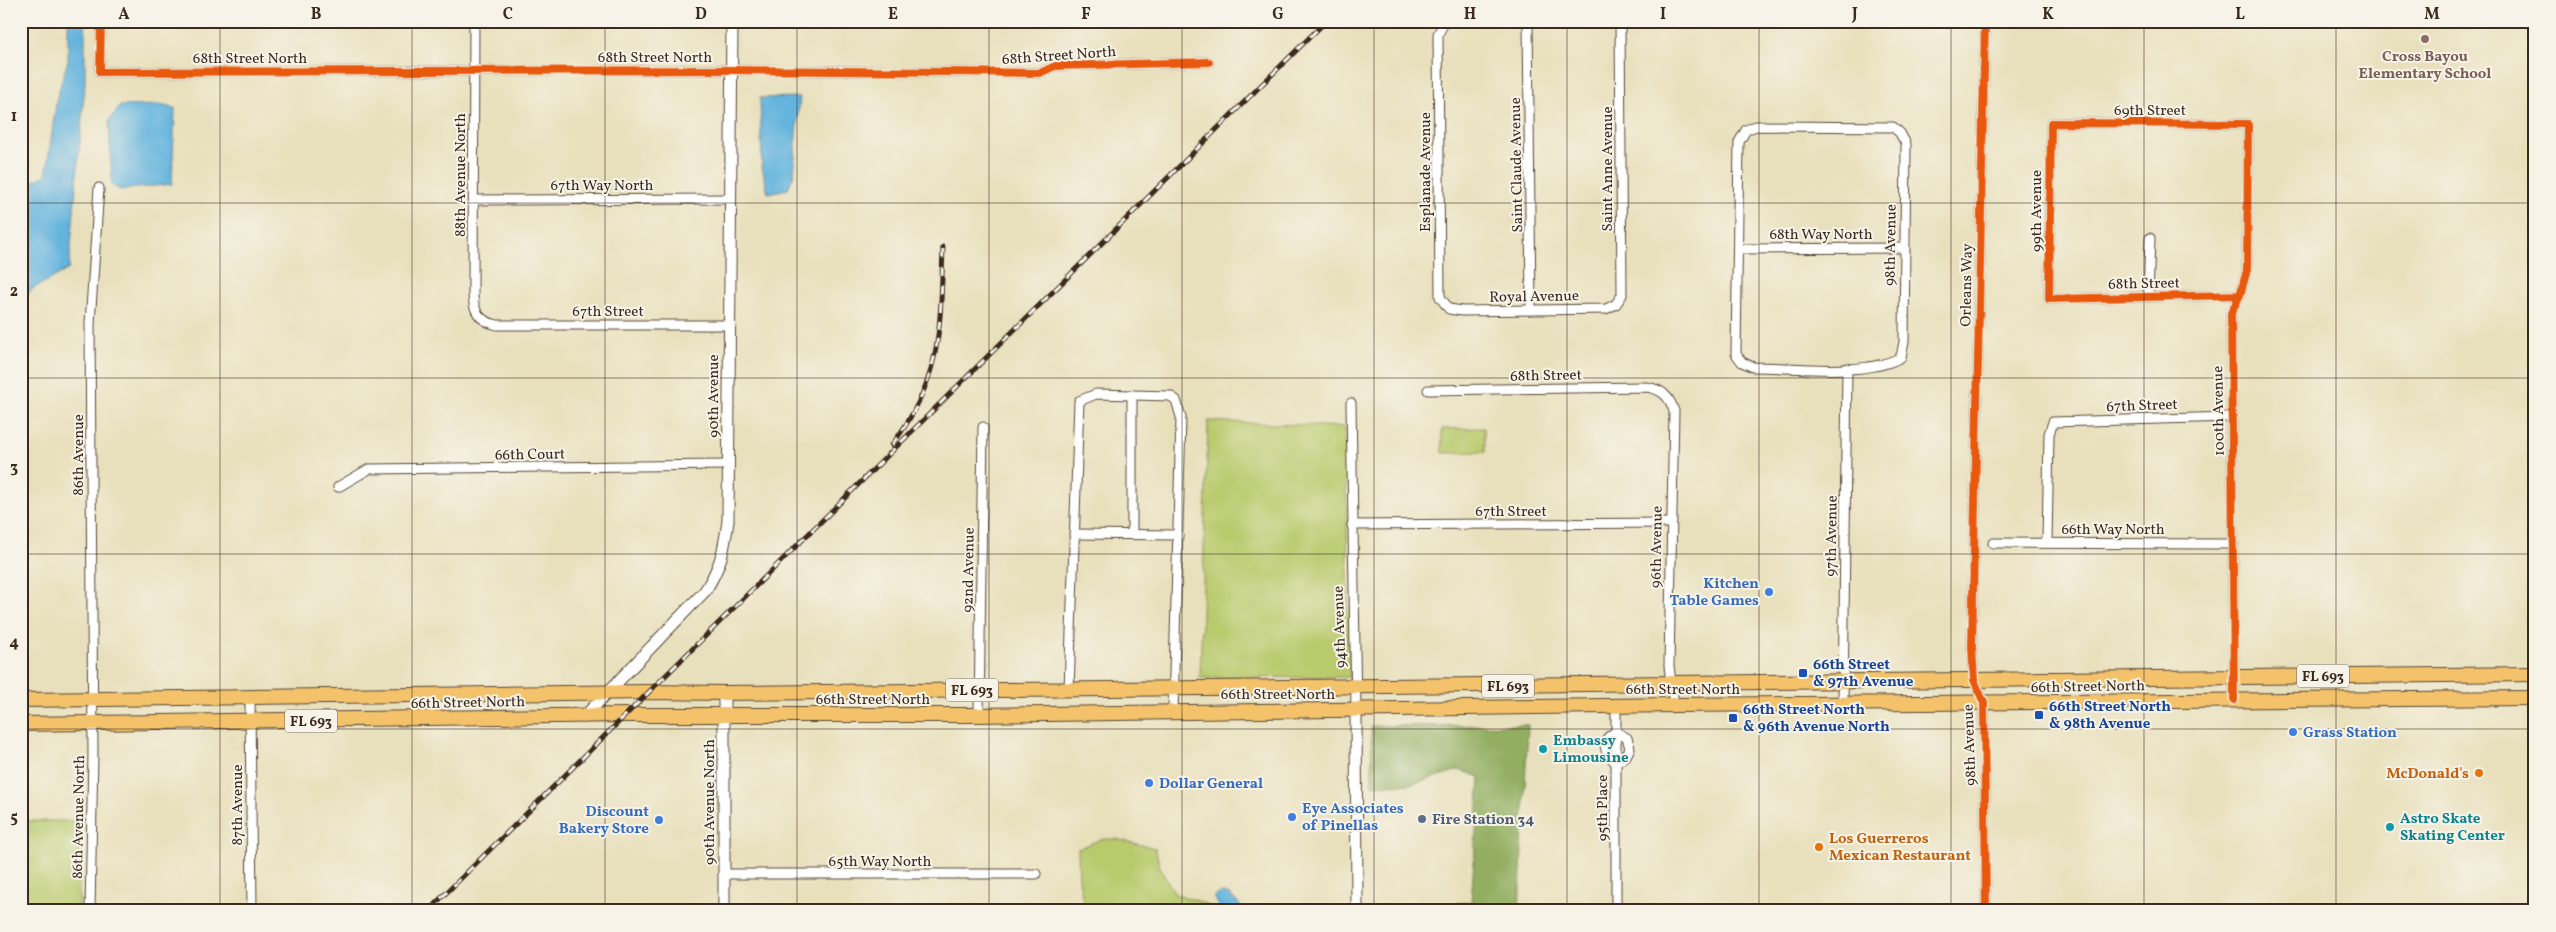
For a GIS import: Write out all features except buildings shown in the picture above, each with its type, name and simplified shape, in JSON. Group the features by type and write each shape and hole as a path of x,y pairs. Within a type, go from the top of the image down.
{"main road":[{"name":"66th Street North","path":"21,700 606,692 724,693 1356,688 2233,676 2535,674"},
{"path":"406,696 406,720"},
{"name":"66th Street North","path":"21,724 1674,705 2535,698"}],"street":[{"name":"68th Street North","path":"101,21 100,72 731,70 1040,73 1055,66 1209,62"},
{"name":"88th Avenue North","path":"474,21 473,306 477,315 488,323"},
{"name":"90th Avenue","path":"584,717 694,602 718,570 728,521 728,325 732,21"},
{"name":"Esplanade Avenue","path":"1445,21 1438,34 1440,297 1449,309 1462,311"},
{"name":"Saint Claude Avenue","path":"1528,21 1531,309"},
{"name":"Saint Anne Avenue","path":"1606,309 1616,304 1622,295 1620,21"},
{"name":"Orleans Way","path":"1974,550 1985,21"},
{"name":"69th Street","path":"2051,123 2248,124"},
{"name":"99th Avenue","path":"2050,299 2051,123"},
{"name":"100th Avenue","path":"2234,700 2231,313 2240,295 2247,270 2248,124"},
{"name":"98th Avenue","path":"1738,249 1739,142 1746,130 1756,126 1893,127 1900,133 1906,144 1904,342 1901,357 1888,364 1847,368"},
{"name":"86th Avenue","path":"93,723 90,324 98,188"},
{"name":"67th Way North","path":"474,200 730,198"},
{"path":"2148,297 2150,238"},
{"name":"68th Way North","path":"1738,249 1904,248"},
{"path":"1738,249 1736,354 1742,362 1753,367 1847,368"},
{"name":"68th Street","path":"2050,299 2240,295"},
{"name":"Royal Avenue","path":"1462,311 1606,309"},
{"name":"67th Street","path":"488,323 497,325 728,325"},
{"name":"97th Avenue","path":"1843,704 1847,368"},
{"name":"68th Street","path":"1428,390 1646,387 1664,393"},
{"name":"96th Avenue","path":"1664,393 1670,400 1674,411 1670,523 1669,666 1673,684 1674,705"},
{"path":"1069,690 1079,401 1096,394 1170,396 1176,400 1180,408 1172,712"},
{"path":"1132,395 1132,534"},
{"name":"94th Avenue","path":"1352,403 1358,911"},
{"name":"67th Street","path":"2047,543 2050,434 2053,422 2232,417"},
{"name":"92nd Avenue","path":"980,714 983,427"},
{"name":"66th Court","path":"338,487 369,469 727,466"},
{"name":"67th Street","path":"1352,525 1670,523"},
{"path":"1074,534 1178,535"},
{"name":"66th Way North","path":"1993,543 2234,544"},
{"name":"98th Avenue","path":"1974,550 1972,647 1974,680 1984,703 1986,911"},
{"name":"90th Avenue North","path":"724,693 724,911"},
{"name":"87th Avenue","path":"250,698 252,911"},
{"name":"95th Place","path":"1616,706 1616,911"},
{"name":"86th Avenue North","path":"90,911 93,723"},
{"path":"1616,732 1627,738 1630,748 1626,756 1616,762"},
{"name":"65th Way North","path":"724,874 1036,874"}],"green space":[{"path":"1208,421 1345,427 1350,677 1200,678"},
{"path":"1484,428 1485,452 1442,453 1442,429"},
{"path":"1528,725 1519,911 1376,911 1376,909 1471,902 1480,777 1459,770 1412,784 1372,785 1371,726"},
{"path":"21,821 79,821 79,911 21,911"},
{"path":"1101,839 1116,839 1155,848 1161,871 1176,895 1196,900 1221,911 1085,911 1079,879 1078,849"}],"water":[{"path":"68,21 85,21 85,83 69,269 34,288 21,300 21,246 33,181 46,175 57,97 68,60"},
{"path":"800,97 794,174 788,189 768,193 762,167 760,98"},
{"path":"158,105 175,108 172,184 120,190 112,185 109,120 120,106"},
{"path":"1223,893 1230,895 1245,911 1221,911 1214,896"}],"railway":[{"path":"428,911 1326,21"},
{"path":"892,445 909,420 930,374 939,327 943,247"}],"cycle path":[{"path":"101,21 100,72 731,70 1040,73 1055,66 1209,62"},
{"path":"1985,21 1972,647 1974,680 1984,703 1986,911"},
{"path":"2234,700 2231,313 2240,295 2247,270 2248,124 2051,123 2049,299 2240,295"}],"place":[{"name":"Cross Bayou Elementary School","path":"2425,39"},
{"name":"Kitchen Table Games","path":"1769,592"},
{"name":"66th Street & 97th Avenue","path":"1803,673"},
{"name":"66th Street North & 98th Avenue","path":"2039,715"},
{"name":"66th Street North & 96th Avenue North","path":"1733,718"},
{"name":"Grass Station","path":"2293,732"},
{"name":"Embassy Limousine","path":"1543,749"},
{"name":"McDonald's","path":"2479,773"},
{"name":"Dollar General","path":"1149,783"},
{"name":"Eye Associates of Pinellas","path":"1292,817"},
{"name":"Fire Station 34","path":"1422,819"},
{"name":"Discount Bakery Store","path":"659,820"},
{"name":"Astro Skate Skating Center","path":"2390,827"},
{"name":"Los Guerreros Mexican Restaurant","path":"1819,847"}]}
